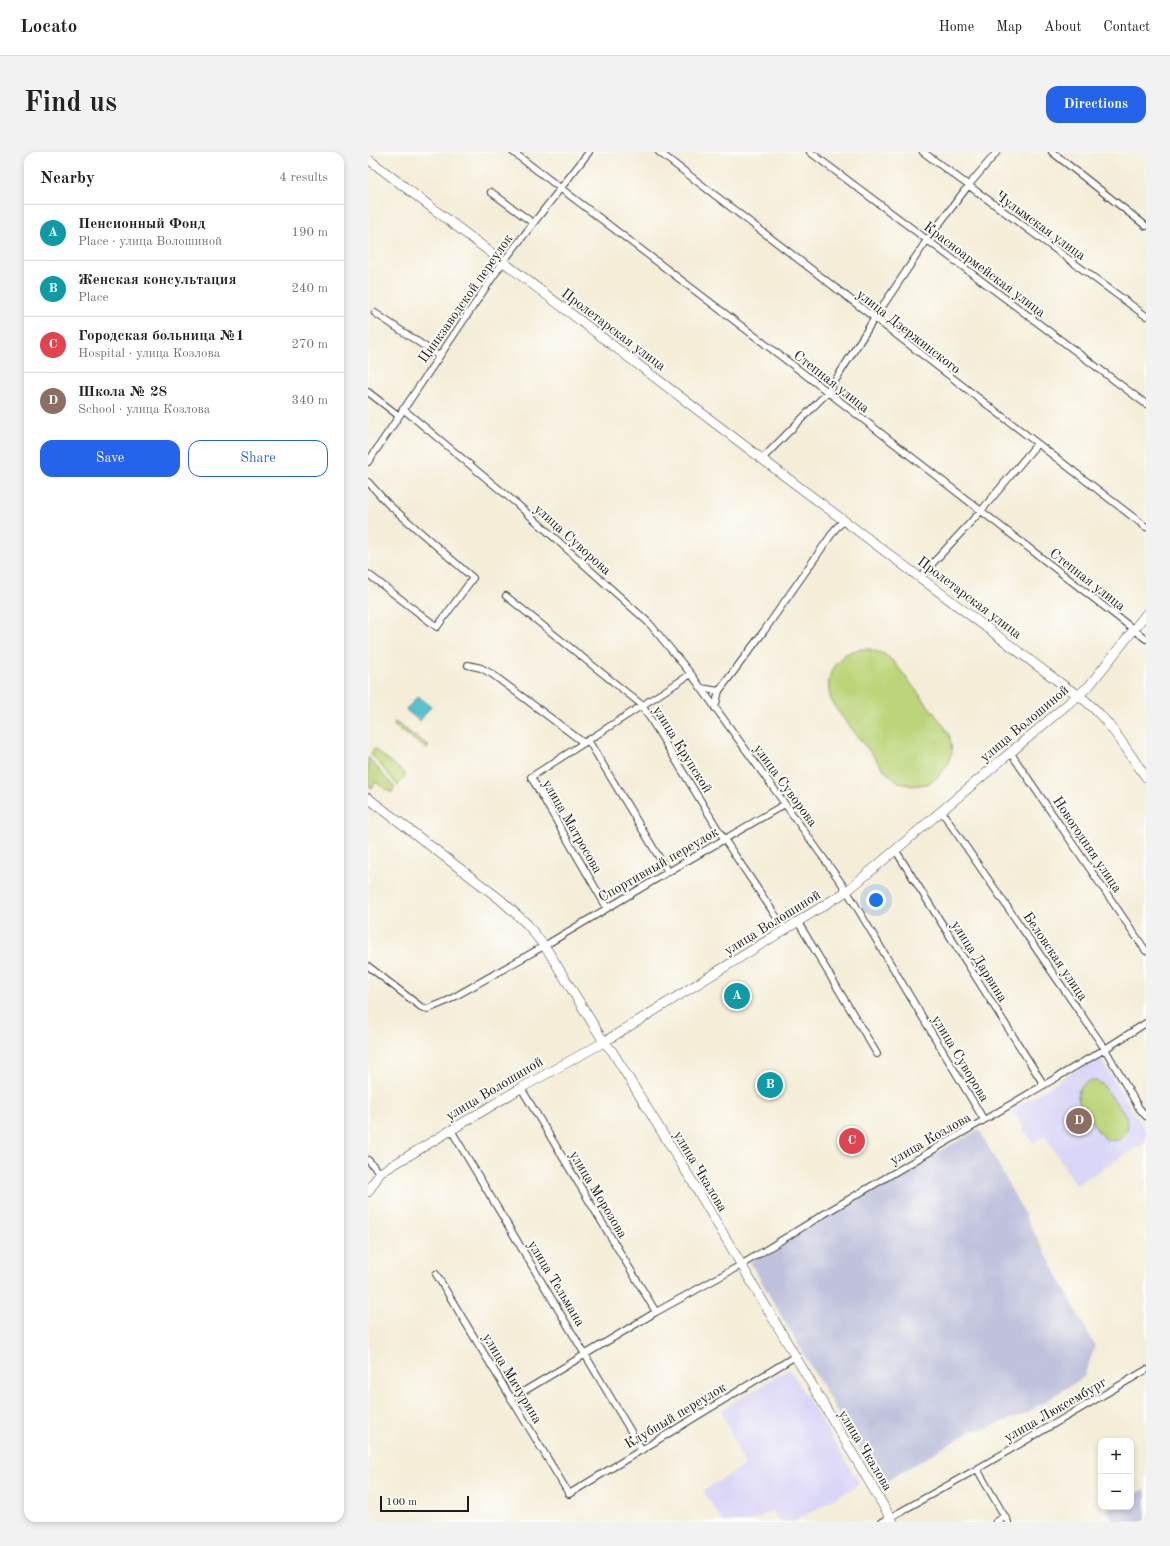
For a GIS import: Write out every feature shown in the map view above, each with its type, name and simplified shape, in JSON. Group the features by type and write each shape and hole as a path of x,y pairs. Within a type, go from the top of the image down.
{"street":[{"name":"Степная улица","path":"513,152 828,392 1146,639"},
{"name":"Цинкзаводской переулок","path":"368,462 503,262 589,152"},
{"name":"улица Дзержинского","path":"659,152 1146,527"},
{"name":"Красноармейская улица","path":"810,152 1146,404"},
{"name":"Чулымская улица","path":"922,152 1146,316"},
{"path":"762,459 828,392 874,319 927,240 968,186 997,152"},
{"path":"1052,152 1146,226"},
{"name":"Пролетарская улица","path":"368,159 844,521 1067,688 1079,694 1092,704 1112,729 1146,777"},
{"path":"491,192 533,223"},
{"path":"375,313 439,356"},
{"path":"368,392 399,416"},
{"name":"улица Суворова","path":"403,410 517,504 649,623 691,674 847,891 984,1120"},
{"path":"920,577 981,511 1037,444"},
{"path":"368,482 388,504 473,578 437,627 368,574"},
{"path":"715,708 719,691 764,631 836,528 844,521"},
{"name":"улица Крупской","path":"506,596 642,705 724,839 786,931"},
{"name":"улица Волошиной","path":"368,1192 380,1173 521,1088 604,1042 786,931 847,891 1089,686 1146,614"},
{"path":"468,665 481,668 492,674 586,742 668,872"},
{"path":"586,742 691,674"},
{"path":"701,688 719,691"},
{"name":"улица Матросова","path":"586,742 531,777 607,908"},
{"name":"Новогодняя улица","path":"1010,752 1146,950"},
{"name":"улица Чкалова","path":"368,798 452,862 516,914 527,924 544,946 604,1042 612,1051 892,1520"},
{"name":"Спортивный переулок","path":"368,966 421,1007 428,1009 447,1001 544,946 785,804"},
{"name":"Беловская улица","path":"942,812 1105,1049 1138,1108 1146,1116"},
{"name":"улица Дарвина","path":"896,851 1044,1085"},
{"path":"798,922 877,1054"},
{"name":"улица Козлова","path":"656,1312 741,1265 829,1211 1105,1049 1146,1023"},
{"name":"улица Морозова","path":"521,1088 656,1312"},
{"name":"улица Тельмана","path":"450,1130 586,1354 642,1450"},
{"path":"368,1160 380,1173"},
{"name":"улица Мичурина","path":"436,1274 569,1494"},
{"path":"511,1399 656,1312"},
{"name":"Клубный переулок","path":"569,1494 794,1357"},
{"name":"улица Люксембург","path":"882,1522 892,1520 1146,1370"},
{"path":"977,1469 1006,1519 996,1522"}],"shaded area":[{"path":"1099,1056 1146,1132 1146,1142 1076,1185 1045,1136 1033,1143 1012,1110"},
{"path":"979,1129 1095,1346 1084,1377 1025,1414 980,1430 973,1430 880,1485 750,1262"},
{"path":"789,1369 860,1484 793,1522 780,1522 772,1511 748,1522 723,1522 703,1491 745,1465 721,1410"},
{"path":"1144,1489 1146,1493 1146,1522 1114,1522 1107,1510 1134,1510 1134,1494"}],"green space":[{"path":"859,649 869,649 884,654 894,662 944,726 950,737 952,753 946,767 937,778 927,784 911,786 898,782 886,772 836,709 831,700 829,693 829,678 834,666 847,653"},
{"path":"395,722 429,746 427,749 393,725"},
{"path":"374,749 406,774 398,786 371,754"},
{"path":"368,757 395,788 391,793 376,782 372,788 368,785"},
{"path":"1089,1081 1096,1081 1102,1084 1126,1116 1128,1121 1127,1131 1121,1138 1112,1141 1106,1139 1098,1131 1081,1106 1078,1095 1079,1090 1082,1085"}],"water":[{"path":"418,696 431,706 420,721 406,710"}],"place":[{"name":"Пенсионный Фонд","path":"737,996"},
{"name":"Женская консультация","path":"770,1085"},
{"name":"Школа № 28","path":"1079,1121"},
{"name":"Городская больница №1","path":"852,1141"}]}
